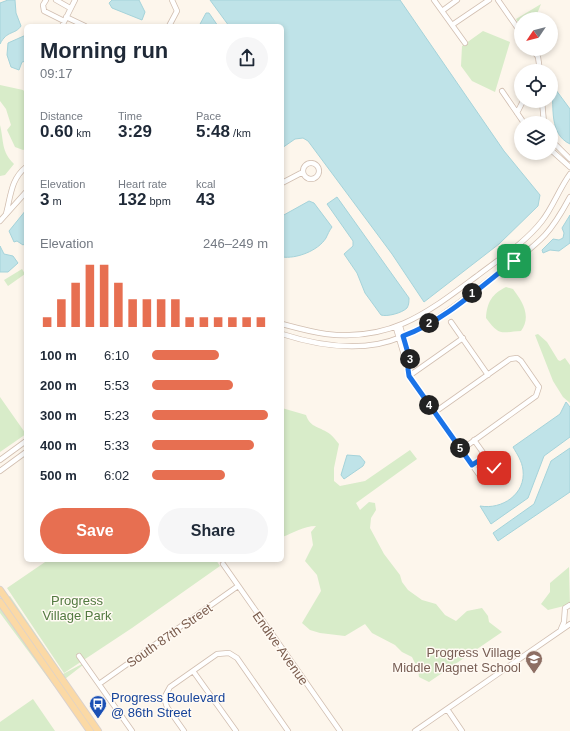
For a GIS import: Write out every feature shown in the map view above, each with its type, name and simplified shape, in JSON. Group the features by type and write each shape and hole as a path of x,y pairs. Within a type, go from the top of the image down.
{"main road":[{"path":"0,590 98,731"},
{"path":"0,602 90,731"},
{"path":"20,631 28,637 51,670 57,672"},
{"path":"57,672 55,675 59,686"},
{"path":"79,716 85,712"}],"street":[{"path":"46,0 43,4 44,11 64,21 77,24"},
{"path":"56,0 70,8"},
{"path":"64,21 75,0"},
{"path":"170,24 176,11 172,0"},
{"path":"434,0 465,43"},
{"path":"442,11 457,0"},
{"path":"452,26 489,0"},
{"path":"498,0 514,23"},
{"path":"502,91 519,116"},
{"path":"517,113 520,108"},
{"path":"558,148 570,159"},
{"path":"558,156 570,167"},
{"path":"6,214 14,180 24,169"},
{"path":"284,182 303,172"},
{"path":"284,324 326,334 350,336 398,327 435,307 508,253 542,221 551,209 570,174"},
{"path":"0,221 24,194"},
{"path":"284,335 308,342 348,347 378,344 414,332 439,318 514,261 545,235 557,220 570,197"},
{"path":"508,253 514,261"},
{"path":"451,322 488,375"},
{"path":"398,327 406,354 409,376 480,476 484,480 488,479 493,476 494,471 486,456 474,440"},
{"path":"324,345 326,334"},
{"path":"409,376 463,338"},
{"path":"435,412 510,359 517,358 521,361 539,387 539,391 536,396 461,450"},
{"path":"0,460 24,442"},
{"path":"0,471 24,453"},
{"path":"472,465 486,456"},
{"name":"Endive Avenue","path":"223,564 340,731"},
{"name":"South 87th Street","path":"99,684 238,586"},
{"path":"561,629 564,622 565,608 570,605"},
{"path":"415,731 570,624"},
{"path":"184,731 167,707 164,698 170,687 212,657 223,652 229,653 237,658 288,731"},
{"path":"79,656 132,731"},
{"path":"193,671 236,731"},
{"path":"447,709 462,731"}],"green space":[{"path":"541,4 538,12 528,12"},
{"path":"483,31 510,42 495,92 472,81 461,66 462,46"},
{"path":"0,85 24,91 24,150 15,147 7,130 11,125 6,109 0,101"},
{"path":"0,125 5,150 14,164 5,175 0,176"},
{"path":"22,269 24,272 24,275 8,286 4,280"},
{"path":"506,287 513,289 520,299 526,314 526,320 521,331 498,331 486,318 491,299"},
{"path":"538,334 547,342 558,360 560,361 565,358 570,365 570,403 563,397 553,381 535,335"},
{"path":"0,397 24,431 24,435 0,452"},
{"path":"284,409 306,415 313,425 333,436 339,444 334,468 334,481 340,486 365,481 410,450 417,459 356,503 360,510 369,502 375,503 376,510 371,518 370,528 384,554 400,575 402,582 408,590 422,600 436,604 445,615 456,621 467,611 482,608 488,616 489,622 502,632 429,682 419,677 418,669 412,657 402,652 395,645 372,633 365,624 345,636 320,633 310,630 302,623 321,591 317,575 305,561 313,545 311,532 316,526 303,528 284,536"},
{"name":"Progress Village Park","path":"45,562 217,562 220,566 132,628 64,673 7,588"},
{"path":"569,567 570,608 564,606 548,610 541,604 550,592 550,583"},
{"path":"10,596 63,674 82,664 83,665 65,679 8,597"},
{"path":"0,605 55,685 54,686 0,613"},
{"path":"33,699 55,731 0,731 0,722"}],"water":[{"path":"8,0 15,0 16,13 21,26 19,29 5,37 0,44 0,3"},
{"path":"112,0 139,0 145,12 142,20 112,8 109,3"},
{"path":"210,0 400,0 504,151 540,195 538,206 499,244 424,302 392,254 308,141 303,138 295,139 284,147 284,24 228,24"},
{"path":"206,13 209,13 217,24 200,24"},
{"path":"24,36 24,62 22,62 19,70 11,67 7,55 8,43"},
{"path":"558,93 570,109 570,144 563,140 559,134 558,116 554,116 553,108 558,108"},
{"path":"337,197 409,298 408,306 405,310 391,315 381,315 365,293 357,273 344,254 353,246 353,241 327,204"},
{"path":"309,201 314,203 332,227 326,238 318,247 294,257 284,257 284,215"},
{"path":"24,212 24,244 17,241 14,242 9,231"},
{"path":"570,215 570,243 559,251 550,250 543,253 542,250 553,239 559,240 563,238 564,233 562,228"},
{"path":"0,246 4,254 13,256 18,263 8,272 0,272"},
{"path":"566,402 570,407 570,437 544,456 528,498 491,524 480,506 488,507 504,503 517,493 523,479 522,464 513,447 560,414"},
{"path":"570,448 570,492 498,541 493,533 534,504 551,461"},
{"path":"347,455 360,456 365,462 363,466 344,479 341,475"}],"place":[{"name":"Progress Village Middle Magnet School","path":"534,674"},
{"name":"Progress Boulevard @ 86th Street","path":"98,719"}],"route":[{"path":"494,468 486,456 472,465 409,376 408,363 410,360 403,336 414,332 439,318 514,261"}]}
